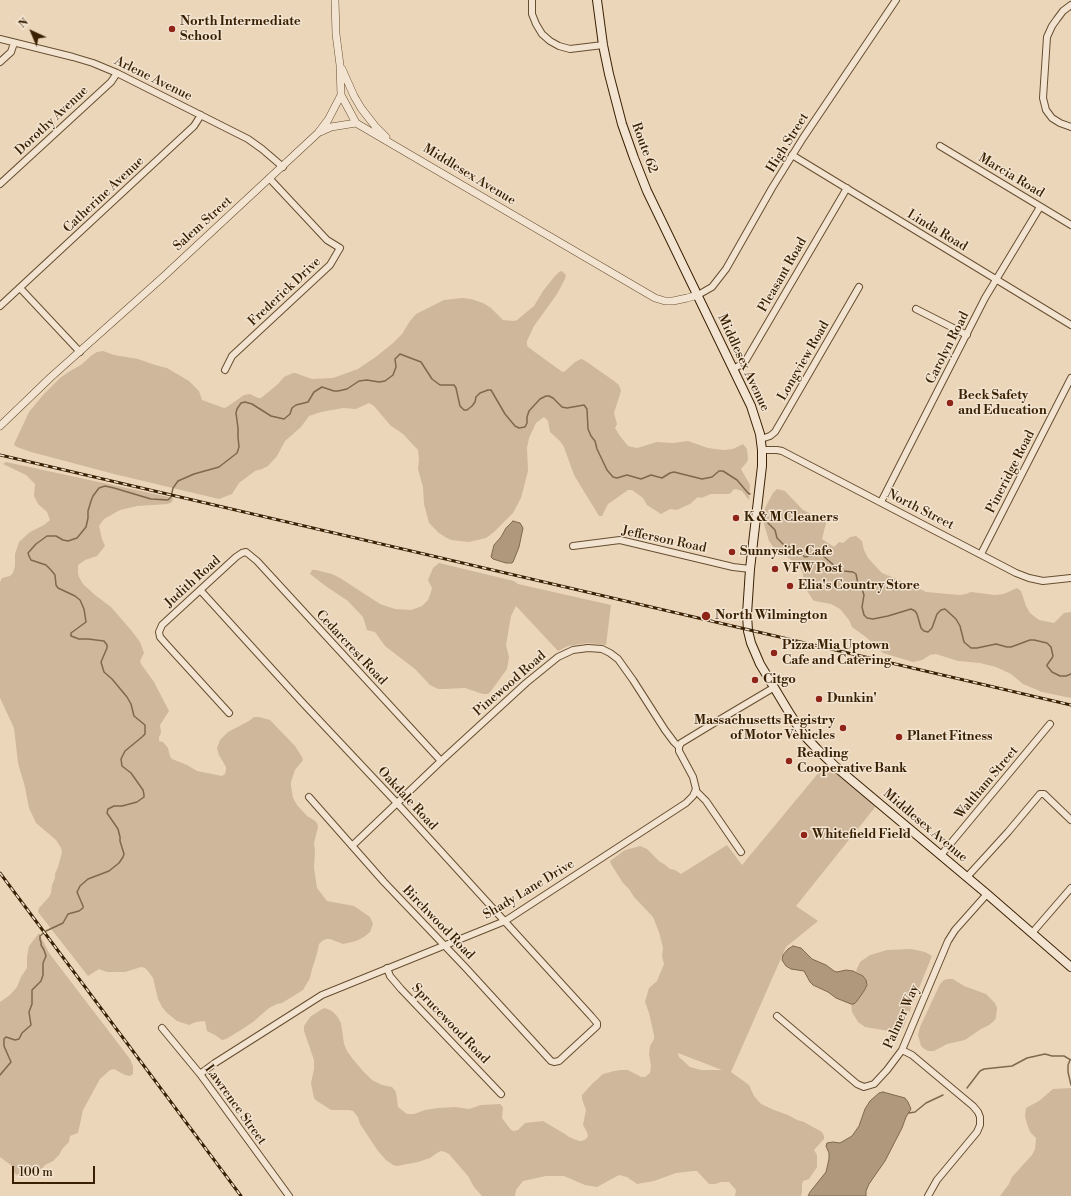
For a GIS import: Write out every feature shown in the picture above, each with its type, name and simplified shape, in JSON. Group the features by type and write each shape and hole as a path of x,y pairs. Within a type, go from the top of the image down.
{"main road":[{"name":"Route 62","path":"597,0 603,45 615,98 634,158 647,191 698,295"},
{"name":"Middlesex Avenue","path":"698,295 751,406 761,439 762,450 760,483 747,604 749,636 752,646 773,688 798,726 817,749 843,773 1071,967"}],"street":[{"name":"Salem Street","path":"0,426 22,404 270,179 318,133 328,120 341,95 335,0"},
{"path":"532,0 532,14 536,24 542,34 550,41 559,46 570,49 603,45"},
{"name":"High Street","path":"698,295 712,288 726,270 792,155 896,0"},
{"path":"1071,5 1056,19 1047,37 1043,98 1046,110 1052,118 1071,128"},
{"name":"Arlene Avenue","path":"0,39 83,59 117,73 253,142 283,167"},
{"path":"0,62 11,52 14,43"},
{"name":"Middlesex Avenue","path":"340,65 361,108 375,126 392,143"},
{"name":"Dorothy Avenue","path":"0,184 111,82 117,73"},
{"path":"341,95 353,97 357,100"},
{"path":"341,95 356,123"},
{"path":"356,123 361,108"},
{"name":"Catherine Avenue","path":"0,306 195,125 201,115"},
{"name":"Middlesex Avenue","path":"356,123 655,298 673,301 698,295"},
{"path":"318,133 331,127 356,123"},
{"name":"Marcia Road","path":"940,146 1071,225"},
{"name":"Linda Road","path":"792,155 1071,325"},
{"name":"Frederick Drive","path":"225,370 233,355 330,265 340,248 326,240 270,179"},
{"name":"Pleasant Road","path":"733,369 745,361 847,188"},
{"name":"Carolyn Road","path":"881,502 985,298 1040,207"},
{"name":"Longview Road","path":"761,439 772,434 776,430 859,287"},
{"path":"20,288 80,352"},
{"path":"916,309 967,335"},
{"name":"Pineridge Road","path":"981,554 1071,378"},
{"name":"North Street","path":"762,450 782,451 1010,570 1030,578 1043,581 1071,578"},
{"name":"Jefferson Road","path":"573,546 620,540 733,567 750,569"},
{"name":"Judith Road","path":"229,713 160,636 159,632 162,625 236,558 246,552"},
{"name":"Cedarcrest Road","path":"246,552 248,552 257,561 441,761"},
{"name":"Oakdale Road","path":"201,591 301,701 505,920 597,1023 596,1027 562,1058 556,1062 553,1062"},
{"name":"Pinewood Road","path":"352,846 396,802 441,761 552,662 567,652 596,648 606,651 618,660 633,680 665,730 679,747"},
{"path":"742,852 706,801 696,791 695,782 680,754 679,747 684,740 773,688"},
{"name":"Waltham Street","path":"941,855 1050,724"},
{"name":"Shady Lane Drive","path":"200,1074 322,995 443,945 490,928 505,920 686,803 692,798 696,791"},
{"path":"967,877 1041,793 1044,794 1071,820"},
{"name":"Birchwood Road","path":"309,797 384,882 553,1062"},
{"path":"1032,933 1071,888"},
{"name":"Palmer Way","path":"777,1016 857,1084 862,1086 870,1086 876,1082 902,1050 948,941 987,894"},
{"name":"Sprucewood Road","path":"387,968 390,976 401,989 501,1094"},
{"name":"Lawrence Street","path":"162,1028 200,1074 289,1196"},
{"path":"902,1050 912,1055 973,1106 980,1117 980,1125 977,1132 937,1180 928,1196"}],"shaded area":[{"path":"562,271 566,275 565,279 557,294 534,326 527,341 528,347 564,372 575,362 581,359 584,360 619,385 621,391 614,413 617,424 615,428 628,446 637,448 657,442 673,443 688,441 708,448 723,450 733,449 743,444 747,449 748,459 741,469 750,485 749,500 742,491 736,489 728,494 711,494 701,498 698,497 690,504 677,510 670,509 661,514 647,505 643,498 632,490 628,490 608,504 602,516 599,516 574,475 564,447 550,432 548,421 544,417 536,423 529,438 527,448 528,471 521,498 513,513 486,538 469,542 451,540 439,533 429,523 424,504 423,487 418,469 418,450 403,434 390,425 374,406 369,403 356,409 343,408 309,416 301,427 285,441 277,456 268,466 255,471 239,483 232,494 219,499 114,474 31,452 14,445 29,412 43,395 60,378 81,365 97,352 103,351 114,355 138,359 167,368 189,381 199,391 202,400 224,408 244,395 250,394 261,398 284,377 293,373 312,379 333,378 358,369 393,343 402,334 416,314 444,300 462,298 471,299 483,303 491,308 503,320 517,320 534,306 554,277"},
{"path":"6,462 173,498 172,502 168,504 137,506 120,510 104,519 99,526 105,546 97,556 85,560 78,565 79,577 83,584 111,607 140,642 144,653 140,661 141,664 154,682 169,711 160,725 161,733 159,741 163,742 168,748 172,759 197,771 222,776 225,774 226,767 217,748 220,740 228,732 254,717 270,720 295,746 303,760 295,770 291,782 293,798 307,816 317,823 318,827 314,843 314,868 317,888 327,901 354,906 370,917 373,924 370,932 356,941 343,944 330,939 322,941 319,944 310,978 303,990 282,1003 269,1008 253,1022 226,1039 222,1040 207,1031 205,1021 196,1022 189,1025 177,1021 167,1013 158,999 153,978 145,968 141,967 125,972 107,972 99,969 88,976 38,912 39,908 51,893 62,852 56,840 36,823 29,808 18,763 14,728 0,698 0,582 2,578 10,576 13,573 15,566 15,554 19,542 30,532 44,525 50,520 47,512 38,504 34,496 35,484 26,475 3,464"},
{"path":"777,489 785,491 803,510 824,520 826,523 822,539 834,547 839,542 843,543 850,537 856,536 862,541 868,558 882,573 907,585 926,592 960,595 971,592 995,595 1004,594 1017,588 1021,591 1030,613 1039,620 1054,623 1064,613 1071,612 1071,698 1042,692 1023,684 1011,674 996,667 980,663 958,661 936,654 913,662 883,653 867,638 852,627 849,620 840,609 831,604 813,600 804,586 803,573 800,567 774,548 769,541 764,524 765,508 773,493"},
{"path":"513,521 520,523 523,528 519,547 513,562 506,563 493,559 491,557 494,545"},
{"path":"439,563 514,581 518,584 611,605 606,645 588,643 568,646 558,651 516,606 511,616 506,645 509,657 507,669 491,691 488,694 483,694 465,688 438,689 430,685 415,669 385,646 375,632 367,630 363,617 348,601 310,574 312,570 316,570 332,574 380,604 395,609 411,610 422,606 428,600 432,588 428,580 433,568"},
{"path":"825,765 876,806 796,906 818,921 786,947 731,1072 749,1085 754,1096 761,1104 804,1122 822,1132 824,1139 814,1150 817,1155 817,1167 809,1179 803,1181 801,1196 735,1196 736,1190 729,1182 709,1184 697,1171 694,1171 676,1173 654,1181 637,1184 627,1177 619,1175 597,1187 585,1185 564,1176 546,1176 523,1181 516,1190 515,1196 482,1196 474,1187 468,1176 449,1154 441,1151 430,1158 418,1162 397,1166 393,1165 378,1151 353,1111 331,1110 314,1098 311,1083 314,1060 304,1031 304,1026 310,1017 325,1008 332,1011 341,1023 344,1044 352,1058 372,1080 382,1085 392,1087 396,1092 398,1107 407,1114 414,1114 425,1110 438,1108 455,1107 469,1109 481,1105 500,1104 503,1107 502,1118 511,1130 518,1130 525,1123 543,1121 569,1137 579,1141 586,1139 588,1136 583,1125 586,1110 582,1095 592,1084 603,1074 614,1071 628,1070 641,1077 645,1077 650,1073 651,1066 649,1054 654,1035 645,1002 649,988 657,981 664,964 662,956 663,948 653,917 623,883 610,861 625,850 640,846 647,849 660,862 670,869 681,874 727,845 742,865","holes":["678,1053 722,1070 701,1070 690,1067 679,1057"]},
{"path":"39,933 49,953 130,1059 133,1066 133,1074 130,1076 114,1069 110,1070 100,1079 83,1110 78,1133 70,1136 69,1142 59,1155 53,1161 45,1165 40,1171 18,1176 15,1174 12,1166 0,1157 0,1002 10,995 17,987 27,968 29,946"},
{"path":"793,946 801,948 812,959 826,965 834,971 853,971 863,976 867,985 857,1001 854,1004 851,1004 836,998 828,992 813,985 804,971 791,969 786,966 782,960 783,955"},
{"path":"911,949 925,952 932,956 903,1028 899,1031 889,1031 865,1027 858,1022 852,1012 851,1004 854,1004 857,1001 867,985 865,978 856,971 860,962 870,955 887,950"},
{"path":"953,979 964,986 986,994 995,1003 997,1008 996,1017 995,1020 989,1025 965,1040 947,1044 934,1051 928,1051 921,1046 918,1035 920,1027 940,984 944,980"},
{"path":"1071,1088 1071,1196 1000,1196 1009,1184 1012,1177 1032,1155 1035,1149 1036,1138 1030,1132 1027,1124 1025,1116 1026,1108 1039,1101 1053,1089"},
{"path":"883,1092 905,1098 911,1109 885,1161 869,1184 866,1191 866,1196 808,1196 826,1172 829,1159 829,1153 826,1146 827,1143 840,1143 852,1136 859,1126 865,1109 870,1101 879,1093"}],"waterway":[{"path":"0,1075 11,1062 4,1046 4,1039 6,1037 15,1040 19,1039 22,1033 31,1025 29,1012 32,1004 32,990 41,981 43,975 43,963 46,956 41,945 40,936 46,931 63,923 68,914 79,911 83,908 77,892 80,886 88,879 109,871 119,863 123,857 124,854 118,829 107,813 108,809 114,806 122,806 137,802 144,797 143,790 131,773 122,766 121,759 125,751 145,734 145,725 134,716 131,704 127,697 104,672 101,662 107,645 104,641 79,639 71,636 71,633 86,622 84,609 80,600 58,588 56,585 55,575 51,570 46,565 31,560 28,553 36,544 47,536 56,536 68,541 77,538 86,527 91,501 99,488 105,486 151,499 168,500 171,497 173,488 178,481 194,474 219,467 237,453 239,447 236,413 241,403 245,402 252,404 271,416 284,419 290,414 292,408 296,405 308,402 314,392 322,387 338,391 347,389 359,381 385,381 393,375 396,367 395,359 400,354 421,362 432,379 440,385 454,385 460,406 464,410 467,410 472,406 476,397 480,393 491,390 505,414 515,426 519,428 525,427 529,411 540,399 546,396 553,398 562,407 567,408 584,405 587,409 588,429 595,441 597,449 607,470 613,477 617,478 627,475 641,479 651,475 662,478 674,472 702,479 712,477 719,471 723,471 737,480 750,494"},
{"path":"764,519 775,530 777,538 785,546 792,547 805,557 821,554 837,568 856,574 858,584 864,595 862,607 864,615 867,618 873,619 888,616 911,609 917,614 921,628 928,632 932,628 937,614 941,610 945,609 956,619 960,626 964,642 971,648 996,644 1011,647 1030,640 1047,643 1051,647 1053,656 1047,666 1052,672 1060,676 1071,674"},
{"path":"967,1088 980,1071 984,1069 1012,1066 1027,1058 1045,1054 1052,1056 1064,1056 1071,1060"},
{"path":"1070,1060 1068,1072 1071,1085"},
{"path":"909,1113 915,1112 926,1103 943,1095"}],"railway":[{"path":"0,455 1071,705"},
{"path":"0,873 241,1196"}],"place":[{"name":"North Intermediate School","path":"172,29"},
{"name":"Beck Safety and Education","path":"950,403"},
{"name":"K & M Cleaners","path":"736,518"},
{"name":"Sunnyside Cafe","path":"732,552"},
{"name":"VFW Post","path":"775,569"},
{"name":"Elia's Country Store","path":"790,586"},
{"name":"North Wilmington","path":"706,616"},
{"name":"Pizza Mia Uptown Cafe and Catering","path":"774,653"},
{"name":"Citgo","path":"755,680"},
{"name":"Dunkin'","path":"819,699"},
{"name":"Massachusetts Registry of Motor Vehicles","path":"843,728"},
{"name":"Planet Fitness","path":"899,737"},
{"name":"Reading Cooperative Bank","path":"789,761"},
{"name":"Whitefield Field","path":"804,835"}]}
